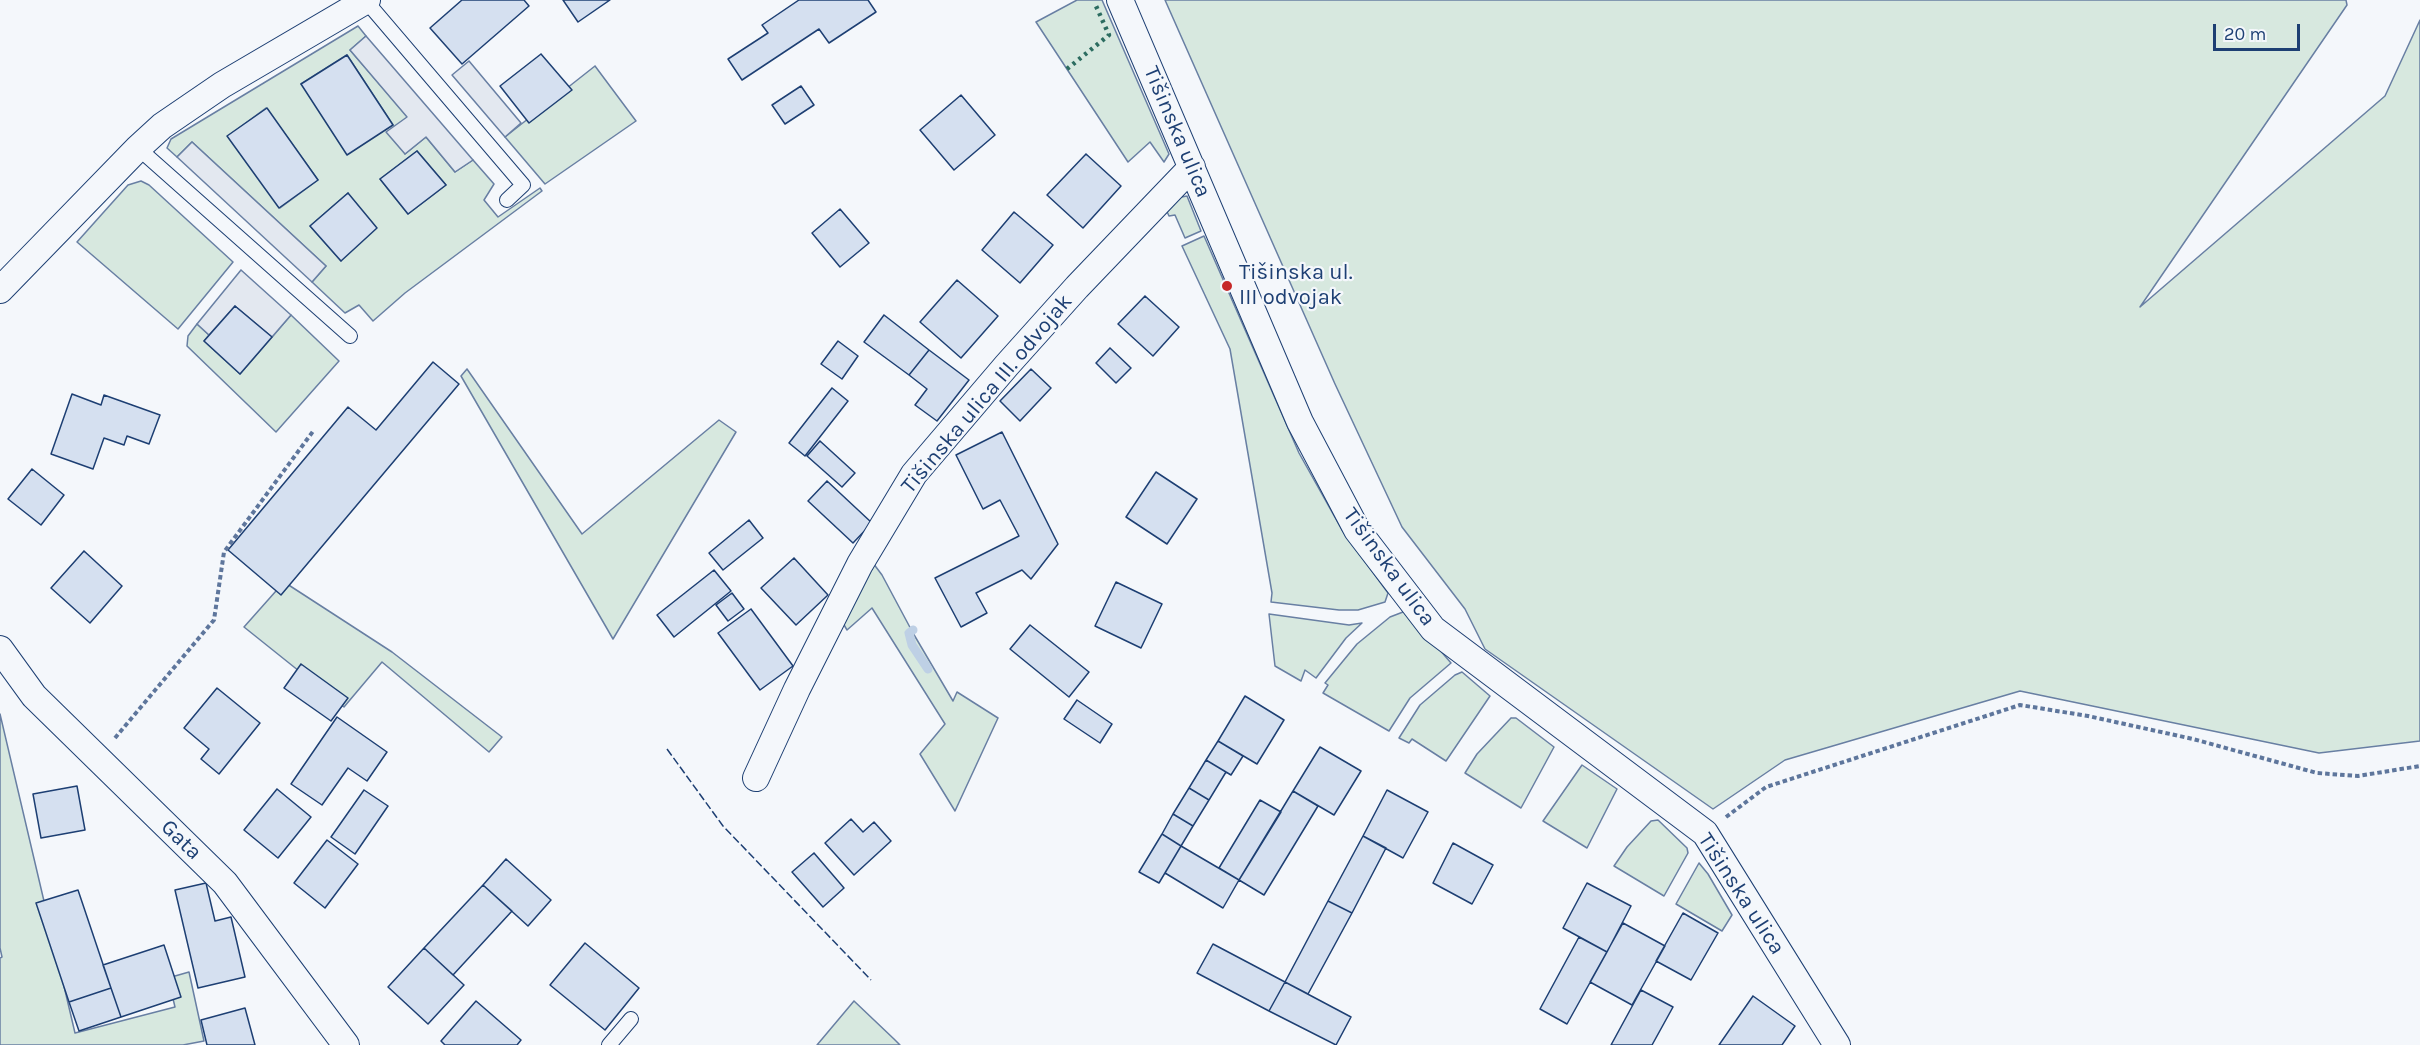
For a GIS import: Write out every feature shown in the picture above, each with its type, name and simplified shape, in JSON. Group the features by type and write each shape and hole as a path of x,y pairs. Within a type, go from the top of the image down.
{"street":[{"path":"0,290 138,147 162,126 222,85 366,0"},
{"name":"Tišinska ulica","path":"1120,0 1300,422 1357,530 1433,629 1705,833 1837,1045"},
{"name":"Tišinska ulica III. odvojak","path":"756,778 797,689 860,564 914,474 1061,304 1192,167"},
{"name":"Gata","path":"0,649 34,696 225,883 346,1045"}],"lane":[{"path":"366,0 523,185 507,200"},
{"path":"138,147 350,336"},
{"path":"609,1045 631,1019"}],"path":[{"path":"97,759 214,620 224,552 314,430"},
{"path":"1705,833 1766,787 2020,705 2088,716 2193,739 2317,772 2358,776 2420,766"}],"shaded area":[{"path":"1077,0 1102,0 1169,154 1164,162 1150,142 1128,162 1036,22"},
{"path":"1165,0 2346,0 2347,5 2140,307 2385,96 2420,20 2420,741 2319,753 2020,691 1785,760 1713,809 1485,649 1465,609 1402,527 1335,384"},
{"path":"358,26 366,36 350,50 408,117 399,125 405,154 426,137 455,172 473,160 494,184 484,200 498,217 540,188 542,191 405,293 373,321 359,305 345,313 312,282 326,266 192,142 177,157 167,148 171,139","holes":["347,55 393,125 301,84","266,108 318,180 280,208 228,136","417,151 446,185 408,214 380,179","348,193 341,261 310,226"]},
{"path":"366,36 473,160 455,172 426,137 405,154 386,132 407,117 350,50"},
{"path":"469,61 521,123 505,137 452,75"},
{"path":"595,66 636,121 545,184 505,137"},
{"path":"192,142 326,266 312,282 177,157"},
{"path":"141,181 149,185 233,262 178,329 77,242 128,185"},
{"path":"1187,196 1201,231 1185,238 1175,215 1169,216 1164,205 1176,198"},
{"path":"1204,236 1299,453 1342,530 1388,593 1385,602 1358,610 1339,610 1271,602 1272,593 1230,349 1182,246"},
{"path":"241,270 291,315 272,337 235,306 209,335 197,324"},
{"path":"291,315 339,361 276,432 187,346 188,336 197,324 209,335 204,341 240,374"},
{"path":"467,369 582,534 719,420 736,432 613,639 461,376"},
{"path":"870,559 882,575 953,701 957,692 998,718 955,811 920,754 945,724 872,608 847,630 840,618"},
{"path":"284,582 392,652 502,737 489,752 382,662 344,707 244,627"},
{"path":"1403,612 1408,613 1451,663 1410,698 1389,731 1323,693 1328,685 1325,683 1357,644 1390,617"},
{"path":"1269,614 1349,625 1362,623 1346,638 1316,678 1305,670 1301,681 1275,666"},
{"path":"1462,672 1490,696 1446,761 1412,739 1409,743 1399,738 1420,705 1455,675"},
{"path":"0,714 75,1033 175,1007 168,978 189,972 204,1041 183,1045 0,1045 0,958 2,957 0,948"},
{"path":"1511,718 1516,718 1554,747 1521,808 1465,773 1477,754"},
{"path":"1582,765 1617,789 1587,848 1543,821"},
{"path":"1658,820 1687,848 1688,853 1664,896 1614,866 1627,847 1651,821"},
{"path":"1699,863 1732,915 1722,931 1676,904"},
{"path":"854,1001 894,1039 900,1045 817,1045"}],"building":[{"path":"462,0 524,0 529,6 462,64 430,28"},
{"path":"563,0 610,0 578,22"},
{"path":"799,0 868,0 876,12 829,43 819,29 742,80 728,59 768,33 762,25"},
{"path":"541,54 572,90 529,123 500,86"},
{"path":"347,55 393,125 347,155 301,84"},
{"path":"801,86 814,105 785,124 772,105"},
{"path":"961,95 995,135 954,170 920,130"},
{"path":"267,108 318,180 279,208 227,136"},
{"path":"417,151 446,185 408,214 380,179"},
{"path":"1086,154 1121,186 1083,228 1047,195"},
{"path":"348,193 377,228 341,261 310,226"},
{"path":"840,209 869,243 840,267 812,233"},
{"path":"1014,212 1053,245 1020,283 982,250"},
{"path":"957,280 998,316 961,358 920,322"},
{"path":"1145,296 1179,327 1153,356 1118,324"},
{"path":"235,306 272,337 240,374 204,341"},
{"path":"884,315 929,350 909,375 864,342"},
{"path":"838,341 858,356 842,379 821,364"},
{"path":"1110,348 1131,368 1116,383 1096,363"},
{"path":"929,350 969,380 937,421 915,405 927,389 909,375"},
{"path":"433,362 459,384 281,595 228,550 348,407 376,430"},
{"path":"1031,369 1051,388 1020,421 1000,401"},
{"path":"832,388 848,401 805,456 789,443"},
{"path":"72,394 101,405 104,395 160,415 149,444 127,436 124,445 104,438 93,469 51,454"},
{"path":"1002,432 1058,544 1031,579 1022,570 976,593 987,613 961,627 935,578 1019,536 1000,500 983,509 956,455"},
{"path":"820,441 855,473 842,487 807,456"},
{"path":"32,469 64,495 41,525 8,499"},
{"path":"1156,472 1197,499 1167,544 1126,517"},
{"path":"827,481 872,523 853,543 808,501"},
{"path":"749,520 763,538 723,570 709,553"},
{"path":"84,551 122,586 90,623 51,588"},
{"path":"794,558 828,595 796,625 761,588"},
{"path":"714,570 731,591 674,637 657,615"},
{"path":"1116,582 1162,604 1141,648 1095,626"},
{"path":"732,593 744,609 728,621 716,605"},
{"path":"751,609 793,666 760,690 718,633"},
{"path":"1030,625 1089,672 1069,697 1010,649"},
{"path":"301,664 348,698 331,721 284,688"},
{"path":"217,688 260,723 219,774 201,759 209,749 184,728"},
{"path":"1245,696 1284,720 1257,764 1218,741"},
{"path":"1077,700 1112,724 1100,743 1064,719"},
{"path":"337,717 387,752 367,781 348,768 322,805 291,784"},
{"path":"1218,741 1243,756 1231,775 1206,760"},
{"path":"1320,747 1361,771 1334,815 1293,791"},
{"path":"1206,760 1226,772 1209,800 1189,788"},
{"path":"77,786 85,830 41,838 33,794"},
{"path":"1189,788 1209,800 1193,826 1173,814"},
{"path":"277,789 311,817 278,858 244,830"},
{"path":"364,790 388,806 355,854 331,837"},
{"path":"1387,790 1428,812 1403,858 1363,836"},
{"path":"1293,791 1318,806 1264,895 1239,880"},
{"path":"1260,800 1281,812 1239,880 1219,868"},
{"path":"1173,814 1193,826 1181,846 1162,834"},
{"path":"851,819 863,832 874,822 891,841 854,875 825,843"},
{"path":"1162,834 1181,846 1159,883 1139,872"},
{"path":"1363,836 1386,848 1352,913 1328,901"},
{"path":"327,840 358,864 325,908 294,883"},
{"path":"1453,843 1493,865 1472,904 1433,883"},
{"path":"1181,846 1239,880 1223,908 1165,873"},
{"path":"814,853 844,888 823,907 792,872"},
{"path":"506,859 551,900 528,926 483,885"},
{"path":"206,883 215,921 231,917 245,977 198,988 175,890"},
{"path":"1587,883 1631,906 1607,952 1563,928"},
{"path":"483,885 512,911 453,975 424,948"},
{"path":"78,890 111,988 69,1002 36,903"},
{"path":"1328,901 1352,913 1308,994 1285,982"},
{"path":"1683,913 1718,933 1691,980 1656,961"},
{"path":"1623,923 1665,946 1632,1005 1590,982"},
{"path":"1579,937 1607,952 1567,1024 1540,1009"},
{"path":"585,943 639,988 605,1030 550,985"},
{"path":"1213,944 1285,982 1269,1011 1197,973"},
{"path":"164,945 181,997 121,1017 103,965"},
{"path":"424,948 464,985 428,1024 388,987"},
{"path":"1285,982 1351,1017 1336,1045 1269,1011"},
{"path":"111,988 121,1017 79,1031 69,1002"},
{"path":"1641,990 1673,1007 1652,1045 1611,1045"},
{"path":"1753,996 1795,1026 1782,1045 1719,1045"},
{"path":"476,1001 521,1040 517,1045 445,1045 441,1041"},
{"path":"245,1008 255,1045 207,1045 201,1020"}],"waterway":[{"path":"913,630 909,633 912,645 928,669"}],"hedge":[{"path":"1067,69 1109,35 1096,6"}],"fence":[{"path":"667,749 723,826 871,980"}],"place":[{"name":"Tišinska ul. III odvojak","path":"1227,286"}]}
